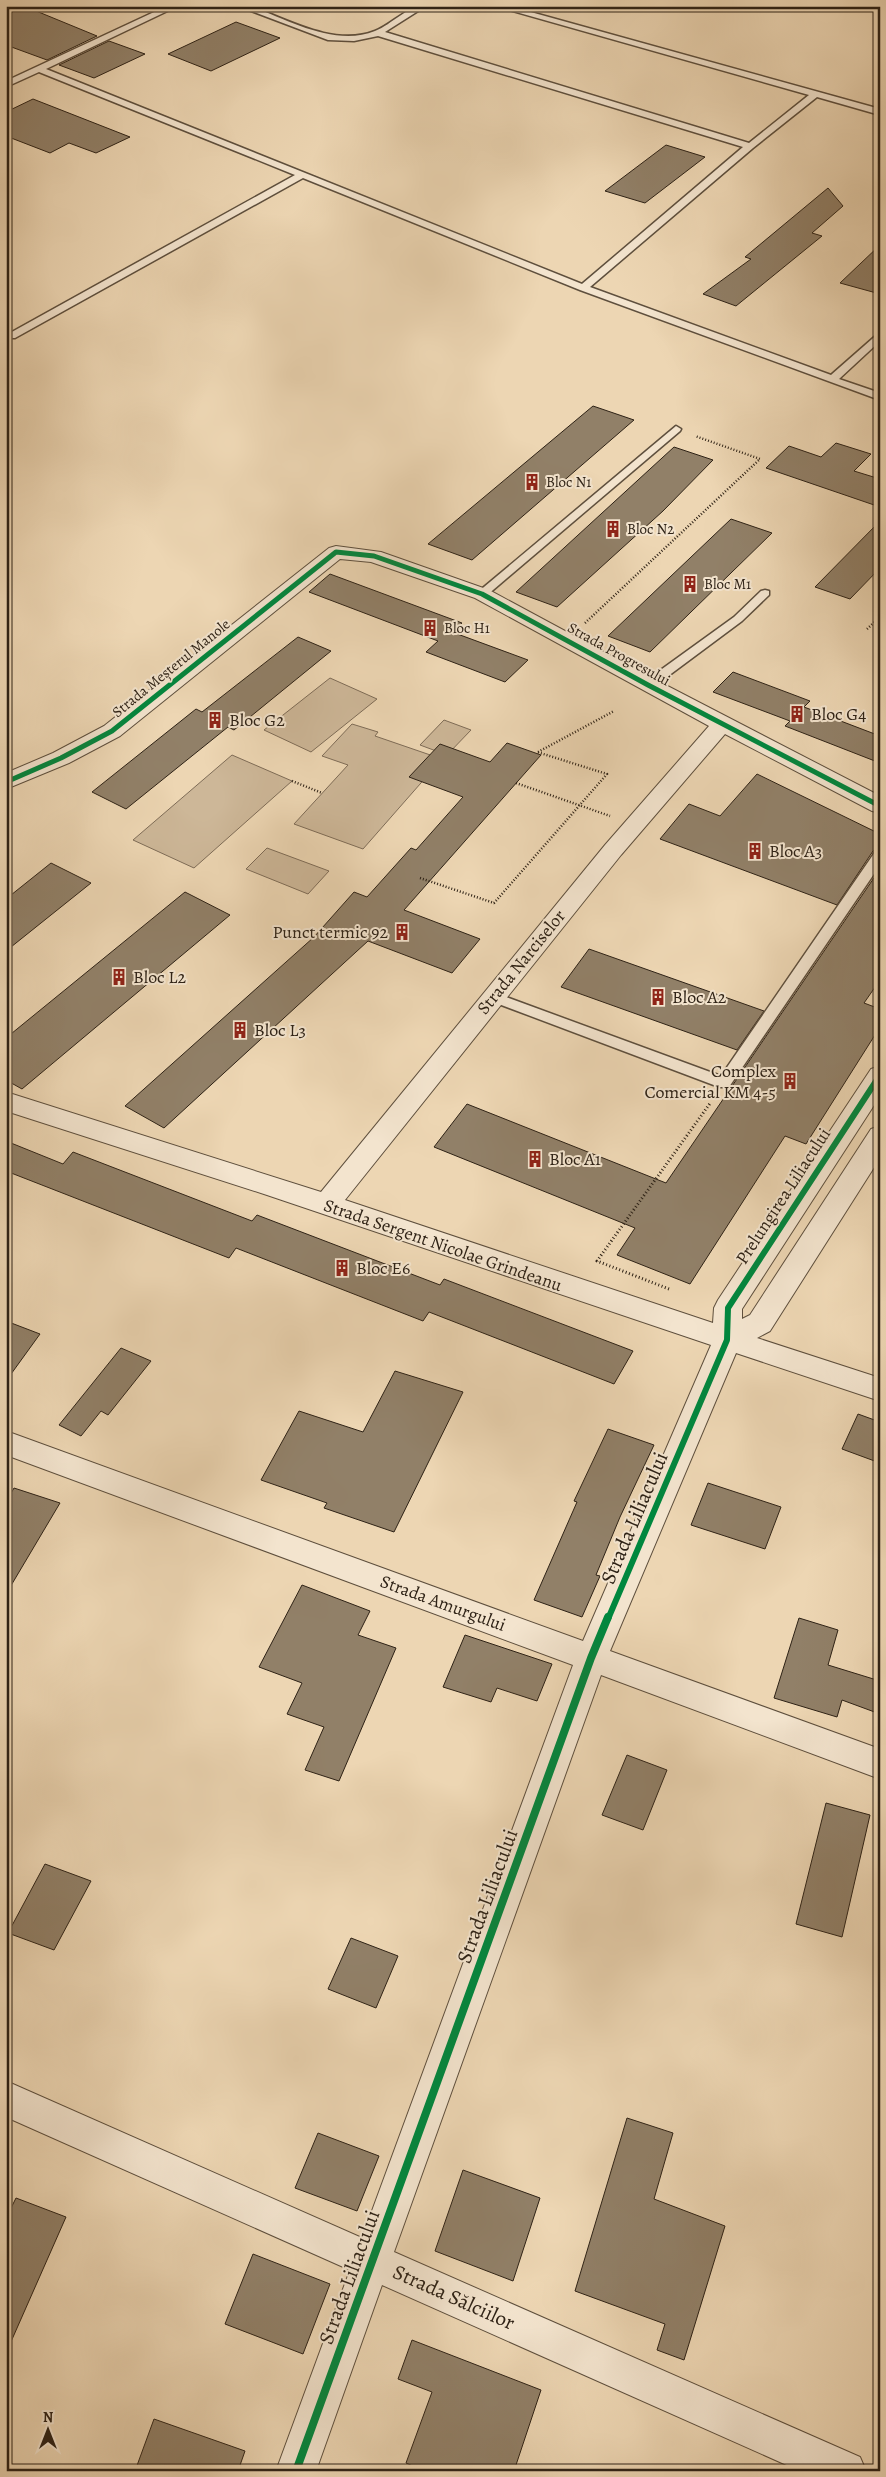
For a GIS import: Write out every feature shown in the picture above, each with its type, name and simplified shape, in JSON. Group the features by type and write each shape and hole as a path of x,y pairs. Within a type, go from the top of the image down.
{"street":[{"name":"Strada Progresului","path":"336,552 374,556 482,594 568,639 648,685 880,806"},
{"name":"Strada Meșterul Manole","path":"6,782 61,758 112,731 336,552"},
{"name":"Strada Narciselor","path":"326,1205 634,824 722,724"},
{"name":"Prelungirea Liliacului","path":"728,1340 728,1308 880,1075"},
{"name":"Strada Sergent Nicolae Grindeanu","path":"6,1101 277,1188 880,1390"},
{"path":"728,1340 760,1323 880,1136"},
{"name":"Strada Liliacului","path":"296,2471 592,1658 728,1340"},
{"name":"Strada Amurgului","path":"6,1443 880,1764"},
{"name":"Strada Sălciilor","path":"6,2099 846,2471"}],"lane":[{"path":"6,84 174,6"},
{"path":"242,6 328,37 354,38 378,33 422,6"},
{"path":"499,6 880,112"},
{"path":"378,33 750,146"},
{"path":"40,69 301,176 583,288 880,397"},
{"path":"583,288 750,146 816,94"},
{"path":"6,335 11,336 301,176"},
{"path":"832,380 880,334"},
{"path":"482,594 676,429"},
{"path":"648,685 738,619 765,593"},
{"path":"493,997 724,1083 880,855"}],"path":[{"path":"568,639 760,459 676,429"},
{"path":"868,629 880,617"},
{"path":"420,878 494,903 607,774 537,752 614,711"},
{"path":"292,781 322,793"},
{"path":"516,783 634,824"},
{"path":"670,1289 596,1261 724,1083"}],"shaded area":[{"path":"330,678 377,699 311,752 264,730"},
{"path":"444,720 471,730 447,755 420,745"},
{"path":"352,724 378,732 375,736 442,759 363,849 294,824 348,765 322,756"},
{"path":"232,755 292,781 194,868 133,840"},
{"path":"267,848 329,871 308,894 246,869"}],"building":[{"path":"6,6 24,6 97,36 47,60 6,45"},
{"path":"236,22 280,38 211,71 168,54"},
{"path":"109,41 145,54 94,78 59,65"},
{"path":"33,99 130,137 96,153 69,143 50,153 6,136 6,112"},
{"path":"666,145 705,157 645,203 605,191"},
{"path":"828,188 843,206 812,233 822,236 736,306 703,294 751,259 745,257"},
{"path":"880,245 880,294 840,283"},
{"name":"Bloc N1","path":"593,406 634,420 472,560 428,544"},
{"path":"836,443 871,454 854,471 880,479 880,507 766,468 789,446 821,457"},
{"name":"Bloc N2","path":"674,447 713,460 663,511 557,607 516,592"},
{"name":"Bloc M1","path":"731,519 772,533 650,652 608,636"},
{"path":"880,521 880,568 850,599 815,587"},
{"name":"Bloc H1","path":"330,574 462,623 452,632 528,660 505,682 426,652 438,641 309,592"},
{"name":"Bloc G2","path":"298,637 331,651 234,730 228,727 126,809 92,792 196,709 202,712"},
{"name":"Bloc G4","path":"733,672 810,701 804,707 880,736 880,763 785,726 790,721 713,692"},
{"path":"507,743 541,755 404,910 480,939 452,973 368,941 164,1128 125,1106 314,937 354,892 367,897 411,848 416,850 463,797 409,777 440,744 490,762"},
{"path":"757,774 880,834 880,849 873,851 837,905 660,839 689,804 720,816"},
{"path":"51,863 91,883 6,951 6,899"},
{"name":"Complex Comercial KM 4-5","path":"880,869 880,980 864,1003 880,1009 880,1027 806,1144 785,1136 690,1284 617,1255 635,1228 434,1147 467,1104 666,1183"},
{"name":"Bloc L2","path":"185,892 230,915 22,1089 6,1080 6,1038"},
{"name":"Bloc A2","path":"589,949 764,1011 737,1050 561,987"},
{"name":"Bloc E6","path":"6,1141 63,1164 73,1152 252,1221 257,1215 440,1285 444,1279 633,1351 614,1384 429,1312 423,1321 236,1248 229,1258 6,1171"},
{"path":"6,1321 40,1334 6,1381"},
{"path":"121,1348 151,1361 108,1415 101,1411 81,1436 59,1425"},
{"path":"395,1371 463,1392 394,1532 324,1508 327,1503 261,1480 299,1411 363,1432"},
{"path":"858,1414 880,1422 880,1463 842,1449"},
{"path":"608,1429 654,1445 620,1517 596,1575 600,1576 582,1617 534,1600 577,1502 574,1501"},
{"path":"708,1483 781,1507 765,1549 691,1525"},
{"path":"14,1488 60,1503 6,1594 6,1502"},
{"path":"302,1585 370,1611 358,1635 396,1648 339,1781 305,1770 324,1727 287,1714 302,1683 259,1667"},
{"path":"799,1618 838,1630 828,1665 880,1681 880,1714 842,1700 837,1717 774,1698"},
{"path":"465,1635 552,1664 537,1701 497,1688 491,1702 443,1687"},
{"path":"627,1755 667,1770 643,1830 602,1815"},
{"path":"826,1803 870,1815 842,1937 796,1924"},
{"path":"45,1864 91,1881 54,1950 8,1933"},
{"path":"351,1938 398,1956 376,2008 328,1989"},
{"path":"627,2118 673,2133 654,2199 725,2226 684,2360 657,2350 665,2324 575,2291"},
{"path":"318,2133 379,2156 357,2211 295,2188"},
{"path":"463,2170 540,2198 513,2281 435,2251"},
{"path":"16,2198 66,2217 6,2353 6,2218"},
{"path":"253,2254 330,2284 303,2354 225,2324"},
{"path":"412,2340 541,2390 514,2471 424,2471 406,2463 432,2392 398,2379"},
{"path":"154,2419 245,2451 238,2471 135,2471"}],"cycle path":[{"path":"6,782 61,758 112,731 336,552 374,556 482,594 648,685 880,806"},
{"path":"296,2471 591,1658 727,1340 728,1308 880,1075"}],"place":[{"name":"Bloc N1","path":"532,482"},
{"name":"Bloc N2","path":"613,529"},
{"name":"Bloc M1","path":"690,584"},
{"name":"Bloc H1","path":"430,628"},
{"name":"Bloc G4","path":"797,714"},
{"name":"Bloc G2","path":"215,720"},
{"name":"Bloc A3","path":"755,851"},
{"name":"Punct termic 92","path":"402,932"},
{"name":"Bloc L2","path":"119,977"},
{"name":"Bloc A2","path":"658,997"},
{"name":"Bloc L3","path":"240,1030"},
{"name":"Complex Comercial KM 4-5","path":"790,1081"},
{"name":"Bloc A1","path":"535,1159"},
{"name":"Bloc E6","path":"342,1268"}]}
